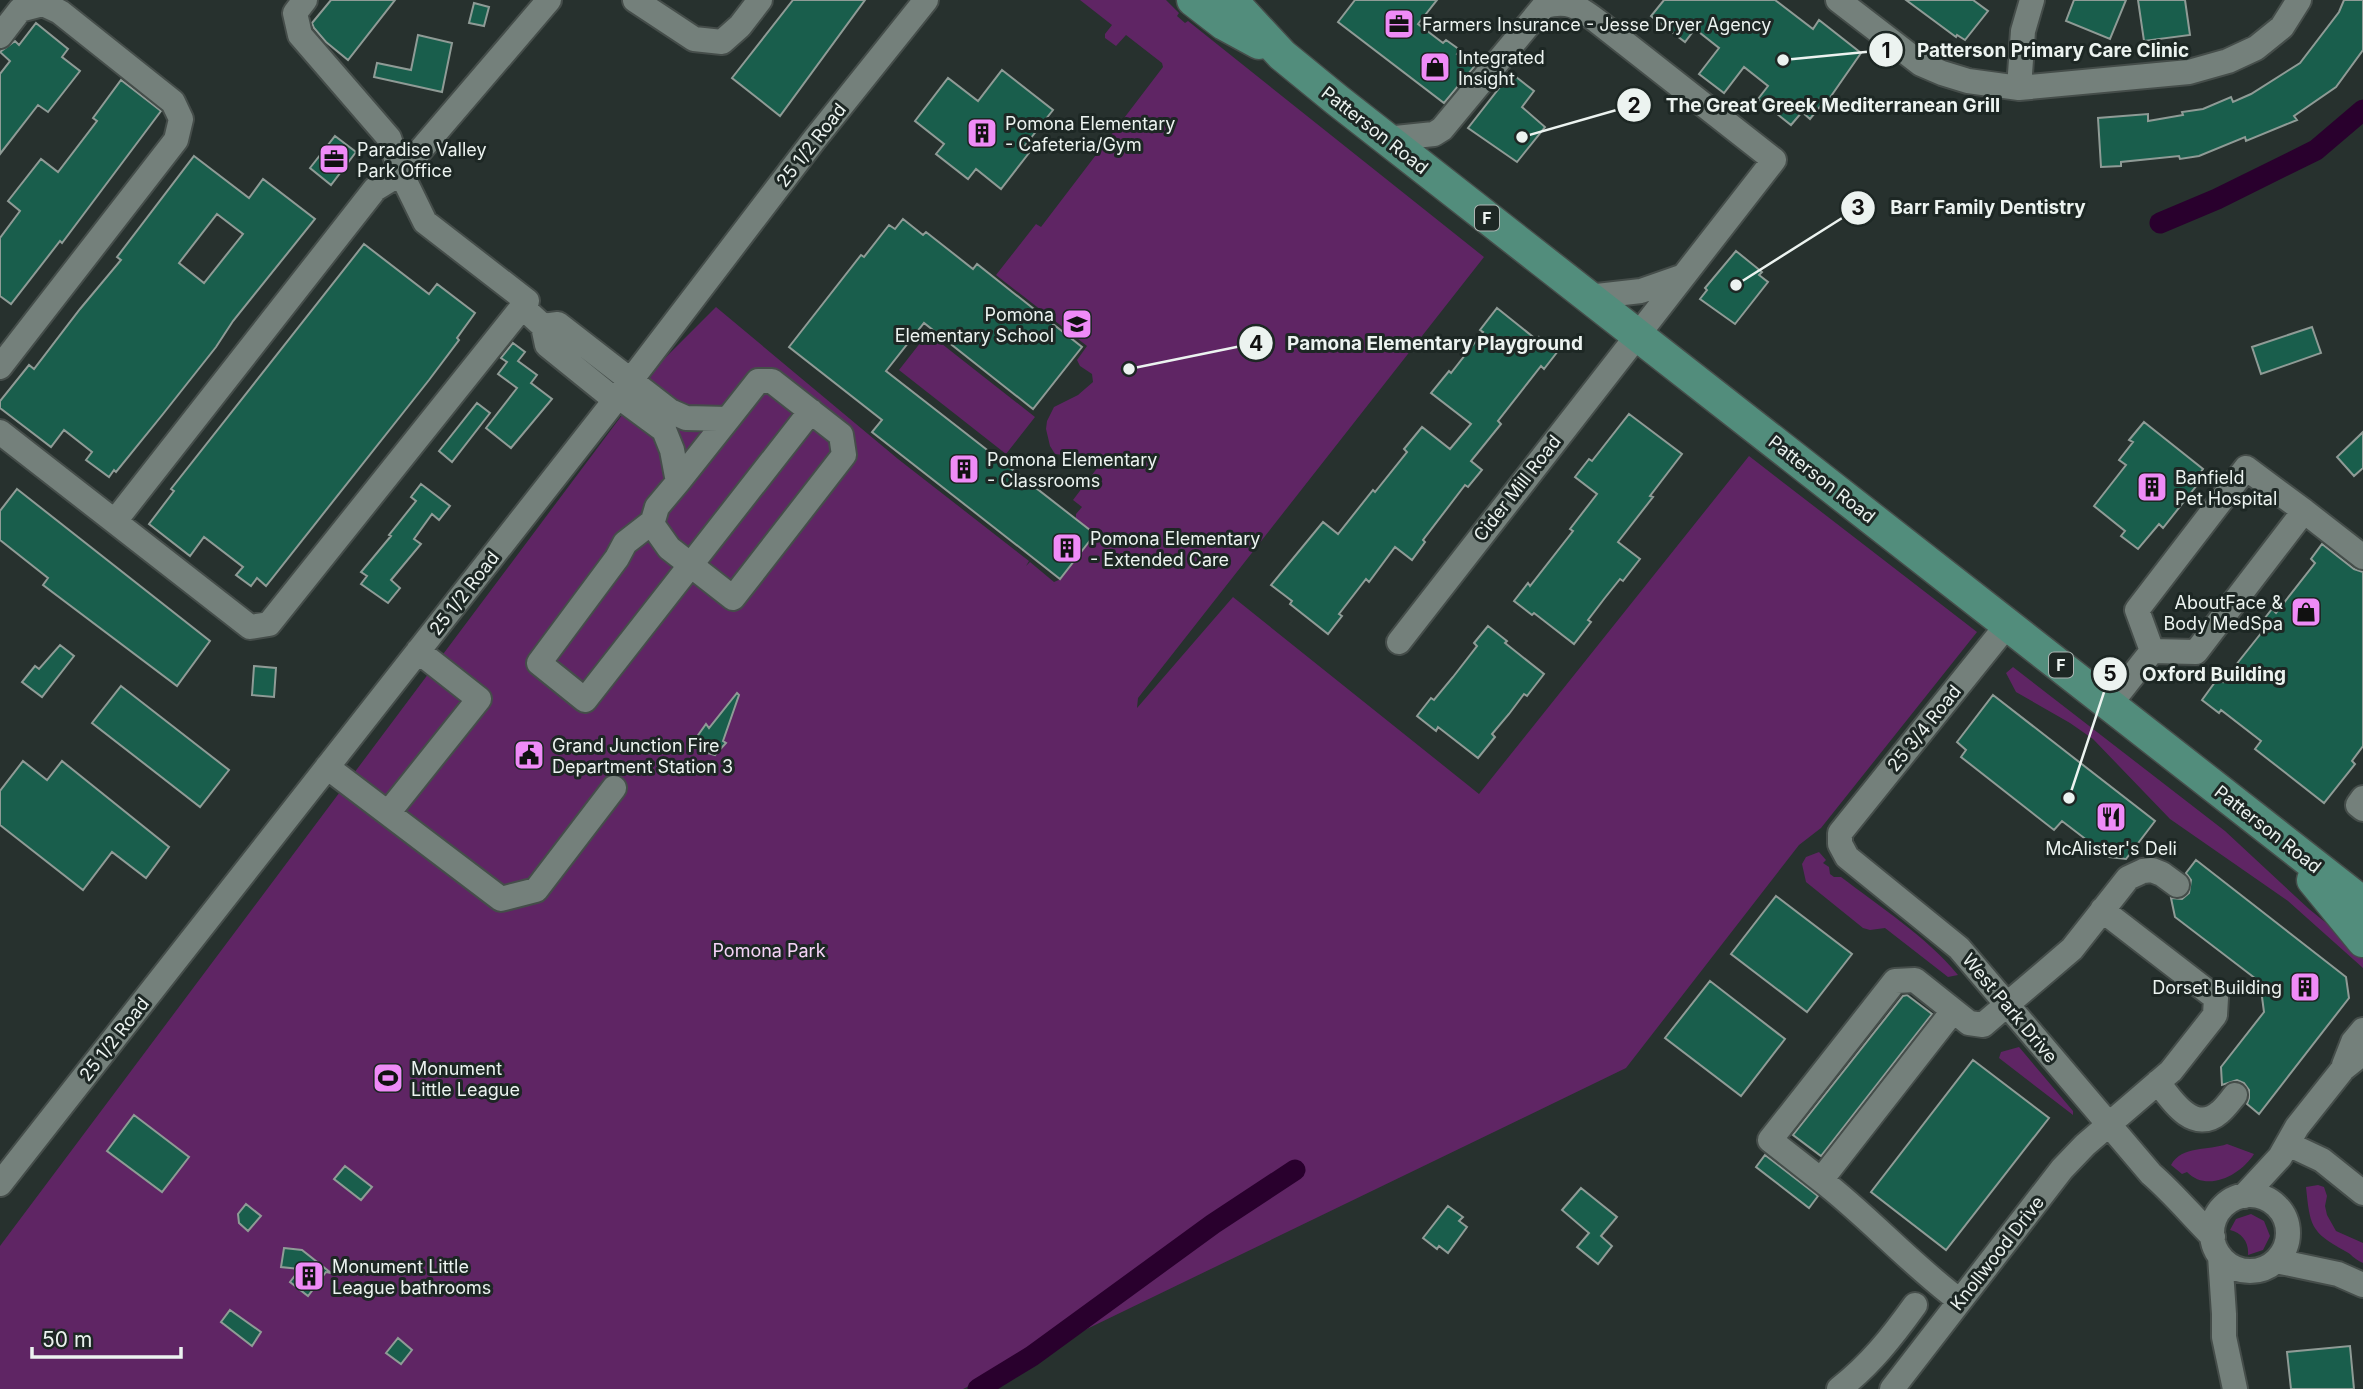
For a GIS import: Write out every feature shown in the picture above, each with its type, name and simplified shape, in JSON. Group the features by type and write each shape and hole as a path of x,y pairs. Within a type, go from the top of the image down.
{"main road":[{"name":"Patterson Road","path":"1193,0 1224,24 1282,55"},
{"name":"Patterson Road","path":"1231,0 1282,55 1386,139 2111,703 2363,903"},
{"path":"2274,833 2363,941"}],"street":[{"path":"0,432 250,627 269,624 527,301 425,222 401,173 389,138 300,35 295,13 305,0"},
{"path":"114,521 375,189 401,173 549,0"},
{"path":"635,0 694,39 722,42 740,26 760,0"},
{"name":"25 1/2 Road","path":"0,1184 926,0"},
{"path":"1838,0 1921,64 1968,81 2019,88 2189,72 2228,61 2256,48 2282,27 2299,0"},
{"path":"2019,88 2023,31 2032,0"},
{"path":"1386,139 1434,134 1442,129 1544,6 1556,1 1578,2"},
{"name":"Cider Mill Road","path":"1399,642 1774,160 1578,2"},
{"path":"0,36 20,10 43,4 60,12 173,102 181,119 176,140 0,367"},
{"path":"1588,297 1641,290 1681,277"},
{"path":"522,308 542,326 547,345 621,392 664,430 672,450 678,482"},
{"path":"652,522 669,548 690,565 733,598 844,454 841,435 811,411 772,381 758,381 657,507 652,522 625,542 617,558 539,663 584,699 690,565 811,411"},
{"path":"621,392 686,418 728,419"},
{"path":"2152,651 2137,610 2246,468 2363,556"},
{"path":"2152,651 2196,652 2304,511"},
{"name":"25 3/4 Road","path":"1840,833 2008,624"},
{"path":"388,813 479,698 418,651"},
{"path":"2111,703 2152,651"},
{"path":"327,767 501,900 536,890 614,788"},
{"path":"2363,798 2357,805 2363,809"},
{"name":"West Park Drive","path":"1840,833 1840,844 1847,857 1959,948 2151,1174 2175,1195 2216,1246"},
{"path":"1960,1301 1920,1270 1851,1203 1770,1140 1895,981 1915,980 1969,1023 1983,1025 2065,955 2128,878 2152,870 2177,884"},
{"name":"Knollwood Drive","path":"1893,1388 2062,1169 2171,1071 2215,1015 2216,998 2102,910"},
{"path":"1821,1180 1953,1011"},
{"path":"2343,1069 2353,1042 2363,1030"},
{"path":"2244,1196 2286,1147 2297,1127 2343,1069 2363,1053"},
{"path":"2158,1082 2182,1112 2197,1119 2211,1118 2220,1113 2235,1095"},
{"path":"2286,1147 2322,1160 2363,1193"},
{"path":"2224,1314 2265,1266 2283,1252 2287,1240 2282,1218 2286,1147"},
{"name":"West Park Drive","path":"2175,1195 2222,1208"},
{"path":"2235,1389 2224,1337 2216,1246 2216,1218 2222,1208 2244,1196 2268,1200 2282,1218 2338,1274"},
{"path":"2216,1246 2229,1264 2241,1270 2265,1266 2338,1274 2363,1284"},
{"path":"1848,1382 1881,1351 1915,1306"},
{"path":"1848,1382 1880,1377 1893,1388"}],"green space":[{"name":"Pomona Park","path":"1080,0 1166,0 1185,23 1188,21 1484,257 1138,698 1137,708 1233,597 1479,794 1749,456 1977,632 1821,828 1799,845 1626,1068 963,1389 0,1389 0,1246 664,359 716,307 898,459 1029,561 1026,566 1030,562 1054,582 1061,579 1095,534 1076,518 1082,507 1073,500 1098,467 1076,452 1055,454 1046,429 1054,407 1078,395 1093,382 1092,374 1080,366 1077,360 1087,346 996,275 1036,224 1041,227 1163,67 1162,63 1126,35 1116,46 1105,38 1112,25"},
{"path":"928,333 1035,417 1006,454 899,370"},
{"path":"2013,667 2225,831 2309,909 2363,953 2363,968 2288,901 2170,819 2093,739 2016,692 2006,673"},
{"path":"1819,852 1826,860 1823,863 1829,867 1830,874 1841,877 1902,923 1932,947 1958,975 1948,977 1885,928 1863,928 1806,882 1802,864 1806,857"},
{"path":"2019,1047 2073,1111 2073,1115 1999,1058 2001,1052"},
{"path":"2227,1144 2254,1154 2241,1169 2223,1179 2204,1181 2187,1172 2182,1174 2171,1165 2189,1151"},
{"path":"2306,1187 2324,1187 2327,1215 2336,1231 2363,1243 2363,1263 2325,1238 2314,1226"},
{"path":"2251,1214 2264,1221 2270,1236 2263,1250 2248,1255 2244,1239 2230,1230 2236,1219"}],"building":[{"path":"331,0 395,0 348,60 326,42 312,23"},
{"path":"793,0 865,0 780,116 732,78"},
{"path":"1355,0 1437,0 1418,24 1443,43 1446,40 1460,50 1457,54 1474,67 1444,103 1338,22"},
{"path":"1664,0 1775,0 1813,29 1819,20 1861,53 1829,99 1827,98 1810,119 1802,112 1791,125 1758,99 1768,86 1744,67 1724,93 1699,74 1719,48 1695,29 1685,42 1651,16"},
{"path":"1906,0 1973,0 1988,11 1965,40 1957,35 1956,37"},
{"path":"2074,0 2126,0 2110,39 2066,21"},
{"path":"2138,0 2185,0 2190,35 2144,41"},
{"path":"2344,0 2363,0 2363,50 2336,87 2294,116 2297,120 2246,141 2245,137 2199,156 2121,162 2121,166 2101,167 2098,118 2148,114 2148,121 2183,115 2182,112 2203,109 2231,97 2233,102 2251,94 2300,63 2339,12"},
{"path":"474,3 489,7 484,26 469,23"},
{"path":"36,23 68,49 62,57 80,71 48,112 38,105 0,154 0,74 10,61 0,52 15,41 19,45"},
{"path":"418,35 452,43 442,92 374,77 377,63 411,70"},
{"name":"Pomona Elementary - Cafeteria/Gym","path":"1002,70 1053,110 1023,148 1029,153 1001,189 976,169 968,179 936,154 944,144 915,121 948,78 978,101"},
{"path":"1511,73 1534,91 1522,107 1545,127 1517,162 1468,128"},
{"path":"121,80 161,111 62,243 60,241 11,304 0,296 0,238 20,211 8,201 41,159 58,172 97,121 93,118"},
{"name":"Paradise Valley Park Office","path":"335,136 356,152 331,185 310,168"},
{"path":"194,156 249,198 263,179 315,219 163,414 109,477 86,460 92,452 64,430 51,447 0,408 0,401 29,365 34,369 121,260 117,257","holes":["217,214 243,234 204,283 179,263"]},
{"path":"903,219 923,235 926,232 973,269 977,264 1082,347 1033,409 924,323 886,371 1095,534 1060,579 872,432 882,420 789,347 861,255 864,257 889,225 895,229"},
{"path":"364,244 429,294 437,284 475,313 429,380 266,586 257,578 251,586 236,575 243,567 204,537 190,556 149,524 174,491 171,489"},
{"path":"1736,251 1762,272 1759,275 1768,282 1735,324 1700,299 1707,290 1705,288"},
{"path":"1497,308 1537,340 1539,337 1558,351 1544,369 1541,366 1498,421 1501,424 1471,461 1482,470 1468,487 1465,485 1423,540 1425,542 1412,560 1395,547 1369,582 1366,579 1339,614 1342,616 1328,634 1271,585 1323,522 1338,534 1407,452 1404,449 1422,427 1450,449 1471,424 1431,393 1449,371 1451,373 1483,332 1480,330"},
{"path":"2312,327 2321,353 2261,374 2252,347"},
{"path":"513,343 525,352 518,361 537,375 531,383 552,399 511,448 486,428 517,388 498,374 507,362 501,358"},
{"path":"477,403 490,413 452,462 439,451"},
{"path":"1629,414 1682,454 1618,542 1640,559 1604,599 1574,644 1514,601 1528,583 1530,586 1573,531 1570,529 1597,494 1575,477 1589,459 1592,461"},
{"name":"Banfield Pet Hospital","path":"2144,422 2203,469 2197,477 2201,480 2163,528 2159,524 2138,549 2121,536 2125,531 2094,506 2126,465 2119,460 2133,442 2129,440"},
{"path":"2363,432 2363,468 2354,476 2337,457"},
{"path":"421,484 450,506 439,520 432,514 414,539 421,544 391,580 400,588 388,603 361,584 367,576 361,572 416,501 411,497"},
{"path":"17,489 210,641 177,686 43,585 48,578 0,540 0,511"},
{"path":"2322,544 2354,569 2363,572 2363,746 2352,761 2355,764 2324,803 2255,749 2261,741 2221,710 2219,713 2202,700 2218,678 2223,682 2262,632 2257,628 2272,609 2276,613 2315,563 2311,559"},
{"path":"1488,626 1544,674 1492,734 1495,737 1478,758 1438,727 1436,731 1417,716 1453,677 1477,646 1474,643"},
{"path":"60,645 74,656 42,697 22,682 35,666 39,669"},
{"path":"254,666 276,668 274,697 252,695"},
{"path":"121,686 229,770 200,807 92,723"},
{"path":"737,693 739,695 723,741 726,743 715,755 704,752 696,738 706,724 709,728"},
{"path":"1993,695 2155,821 2126,859 2109,857 2062,821 2054,830 1961,757 1966,750 1957,742"},
{"path":"23,761 47,780 62,761 169,847 146,878 112,852 83,890 0,825 0,791"},
{"name":"Dorset Building","path":"2196,860 2346,977 2349,998 2259,1114 2247,1104 2249,1090 2244,1083 2237,1080 2222,1085 2221,1067 2264,1012 2260,982 2175,917 2171,898 2182,899 2189,893 2191,880 2186,873"},
{"path":"1776,896 1852,954 1807,1012 1731,954"},
{"path":"1710,981 1785,1039 1741,1096 1665,1038"},
{"path":"1907,995 1932,1014 1821,1156 1793,1135 1903,996"},
{"path":"1973,1060 2049,1118 1946,1250 1871,1192"},
{"path":"134,1115 189,1157 162,1192 107,1151"},
{"path":"1765,1155 1818,1196 1809,1208 1756,1167"},
{"path":"345,1166 372,1187 361,1200 334,1179"},
{"path":"1581,1188 1617,1217 1601,1236 1612,1246 1598,1264 1577,1247 1589,1233 1562,1210"},
{"path":"246,1204 261,1216 248,1231 239,1223 238,1214"},
{"path":"1448,1206 1463,1217 1459,1221 1467,1227 1448,1253 1439,1246 1437,1249 1423,1238"},
{"name":"Monument Little League bathrooms","path":"284,1248 302,1250 331,1273 326,1272 308,1296 290,1282 300,1269 281,1267"},
{"path":"230,1310 261,1332 252,1346 221,1322"},
{"path":"398,1338 412,1350 401,1364 386,1353"},
{"path":"2350,1346 2354,1389 2291,1389 2287,1352"}],"waterway":[{"path":"2160,223 2217,199 2316,150 2363,110"},
{"path":"978,1389 1032,1356 1213,1224 1295,1170"}],"place":[{"name":"Farmers Insurance - Jesse Dryer Agency","path":"1399,24"},
{"name":"Patterson Primary Care Clinic","path":"1783,60"},
{"name":"Integrated Insight","path":"1435,67"},
{"name":"Pomona Elementary - Cafeteria/Gym","path":"982,133"},
{"name":"The Great Greek Mediterranean Grill","path":"1522,137"},
{"name":"Paradise Valley Park Office","path":"334,159"},
{"name":"Barr Family Dentistry","path":"1736,285"},
{"name":"Pomona Elementary School","path":"1077,324"},
{"name":"Pamona Elementary Playground","path":"1129,369"},
{"name":"Pomona Elementary - Classrooms","path":"964,469"},
{"name":"Banfield Pet Hospital","path":"2152,487"},
{"name":"Pomona Elementary - Extended Care","path":"1067,548"},
{"name":"AboutFace & Body MedSpa","path":"2306,612"},
{"name":"Grand Junction Fire Department Station 3","path":"529,755"},
{"name":"Oxford Building","path":"2069,798"},
{"name":"McAlister's Deli","path":"2111,817"},
{"name":"Dorset Building","path":"2305,987"},
{"name":"Monument Little League","path":"388,1078"},
{"name":"Monument Little League bathrooms","path":"309,1276"}]}
